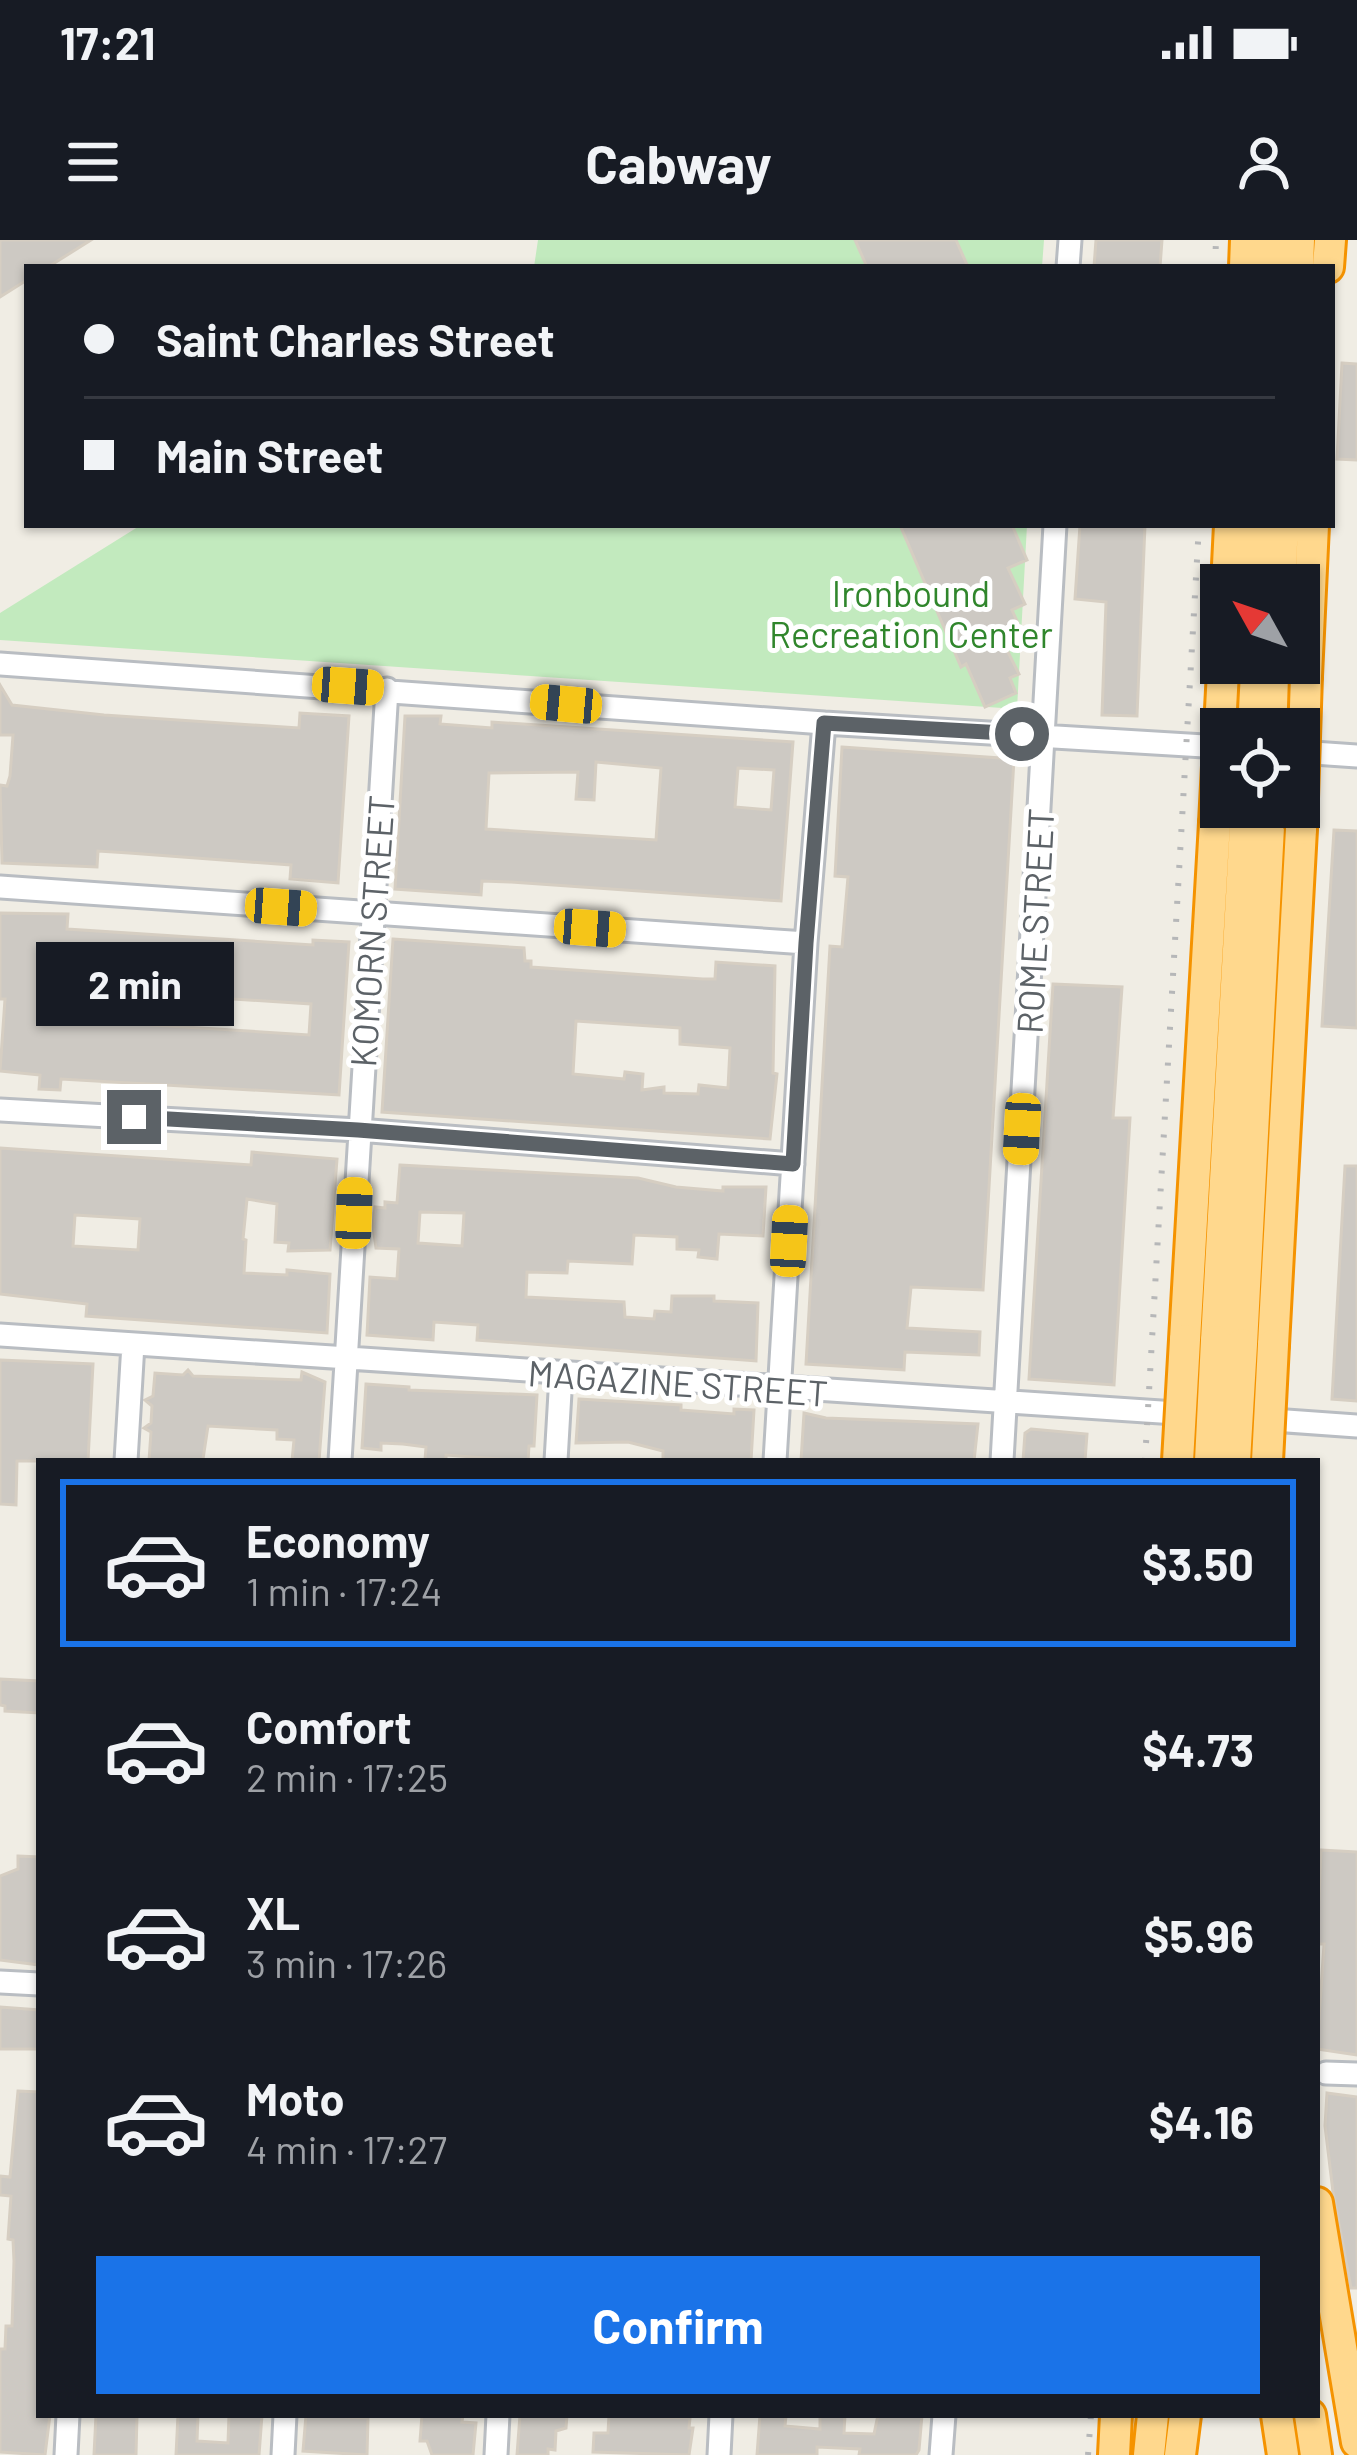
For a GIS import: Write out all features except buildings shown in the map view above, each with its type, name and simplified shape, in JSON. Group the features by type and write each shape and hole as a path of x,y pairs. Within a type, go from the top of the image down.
{"highway":[{"path":"1228,564 1230,528"},
{"path":"1258,564 1260,528"},
{"path":"1281,564 1283,528"},
{"path":"1298,564 1312,528"},
{"path":"1178,1458 1184,1340 1257,828"},
{"path":"1210,1458 1229,1342 1258,828"},
{"path":"1258,828 1273,1345 1267,1458"},
{"path":"1229,1342 1235,1458"},
{"path":"1320,2221 1357,2442"},
{"path":"1114,2455 1116,2418"},
{"path":"1149,2455 1154,2418"},
{"path":"1180,2455 1185,2418"},
{"path":"1277,2418 1283,2455"},
{"path":"1310,2418 1316,2455"}],"street":[{"name":"ROME STREET","path":"1002,1458 1055,528"},
{"path":"0,664 1200,746"},
{"name":"KOMORN STREET","path":"340,1458 387,689"},
{"path":"776,1458 806,943 824,723"},
{"path":"1320,753 1357,756"},
{"path":"0,887 806,943"},
{"path":"0,1110 358,1130 793,1164"},
{"name":"MAGAZINE STREET","path":"0,1335 1357,1426"},
{"path":"126,1458 133,1343"},
{"path":"556,1458 561,1375"},
{"path":"0,1982 36,1984"},
{"path":"1326,2072 1357,2074"},
{"path":"66,2455 68,2418"},
{"path":"283,2455 285,2418"},
{"path":"496,2455 498,2418"},
{"path":"719,2455 721,2418"},
{"path":"941,2455 944,2418"}],"green space":[{"path":"538,240 1044,240 1042,264 534,264"},
{"name":"Ironbound Recreation Center","path":"136,528 1027,528 1017,709 0,640 0,613"}],"railway":[{"path":"1215,264 1216,240"},
{"path":"1145,1458 1199,528"},
{"path":"1088,2455 1091,2418"}],"route":[{"path":"134,1117 793,1164 824,723 1022,734"}]}
